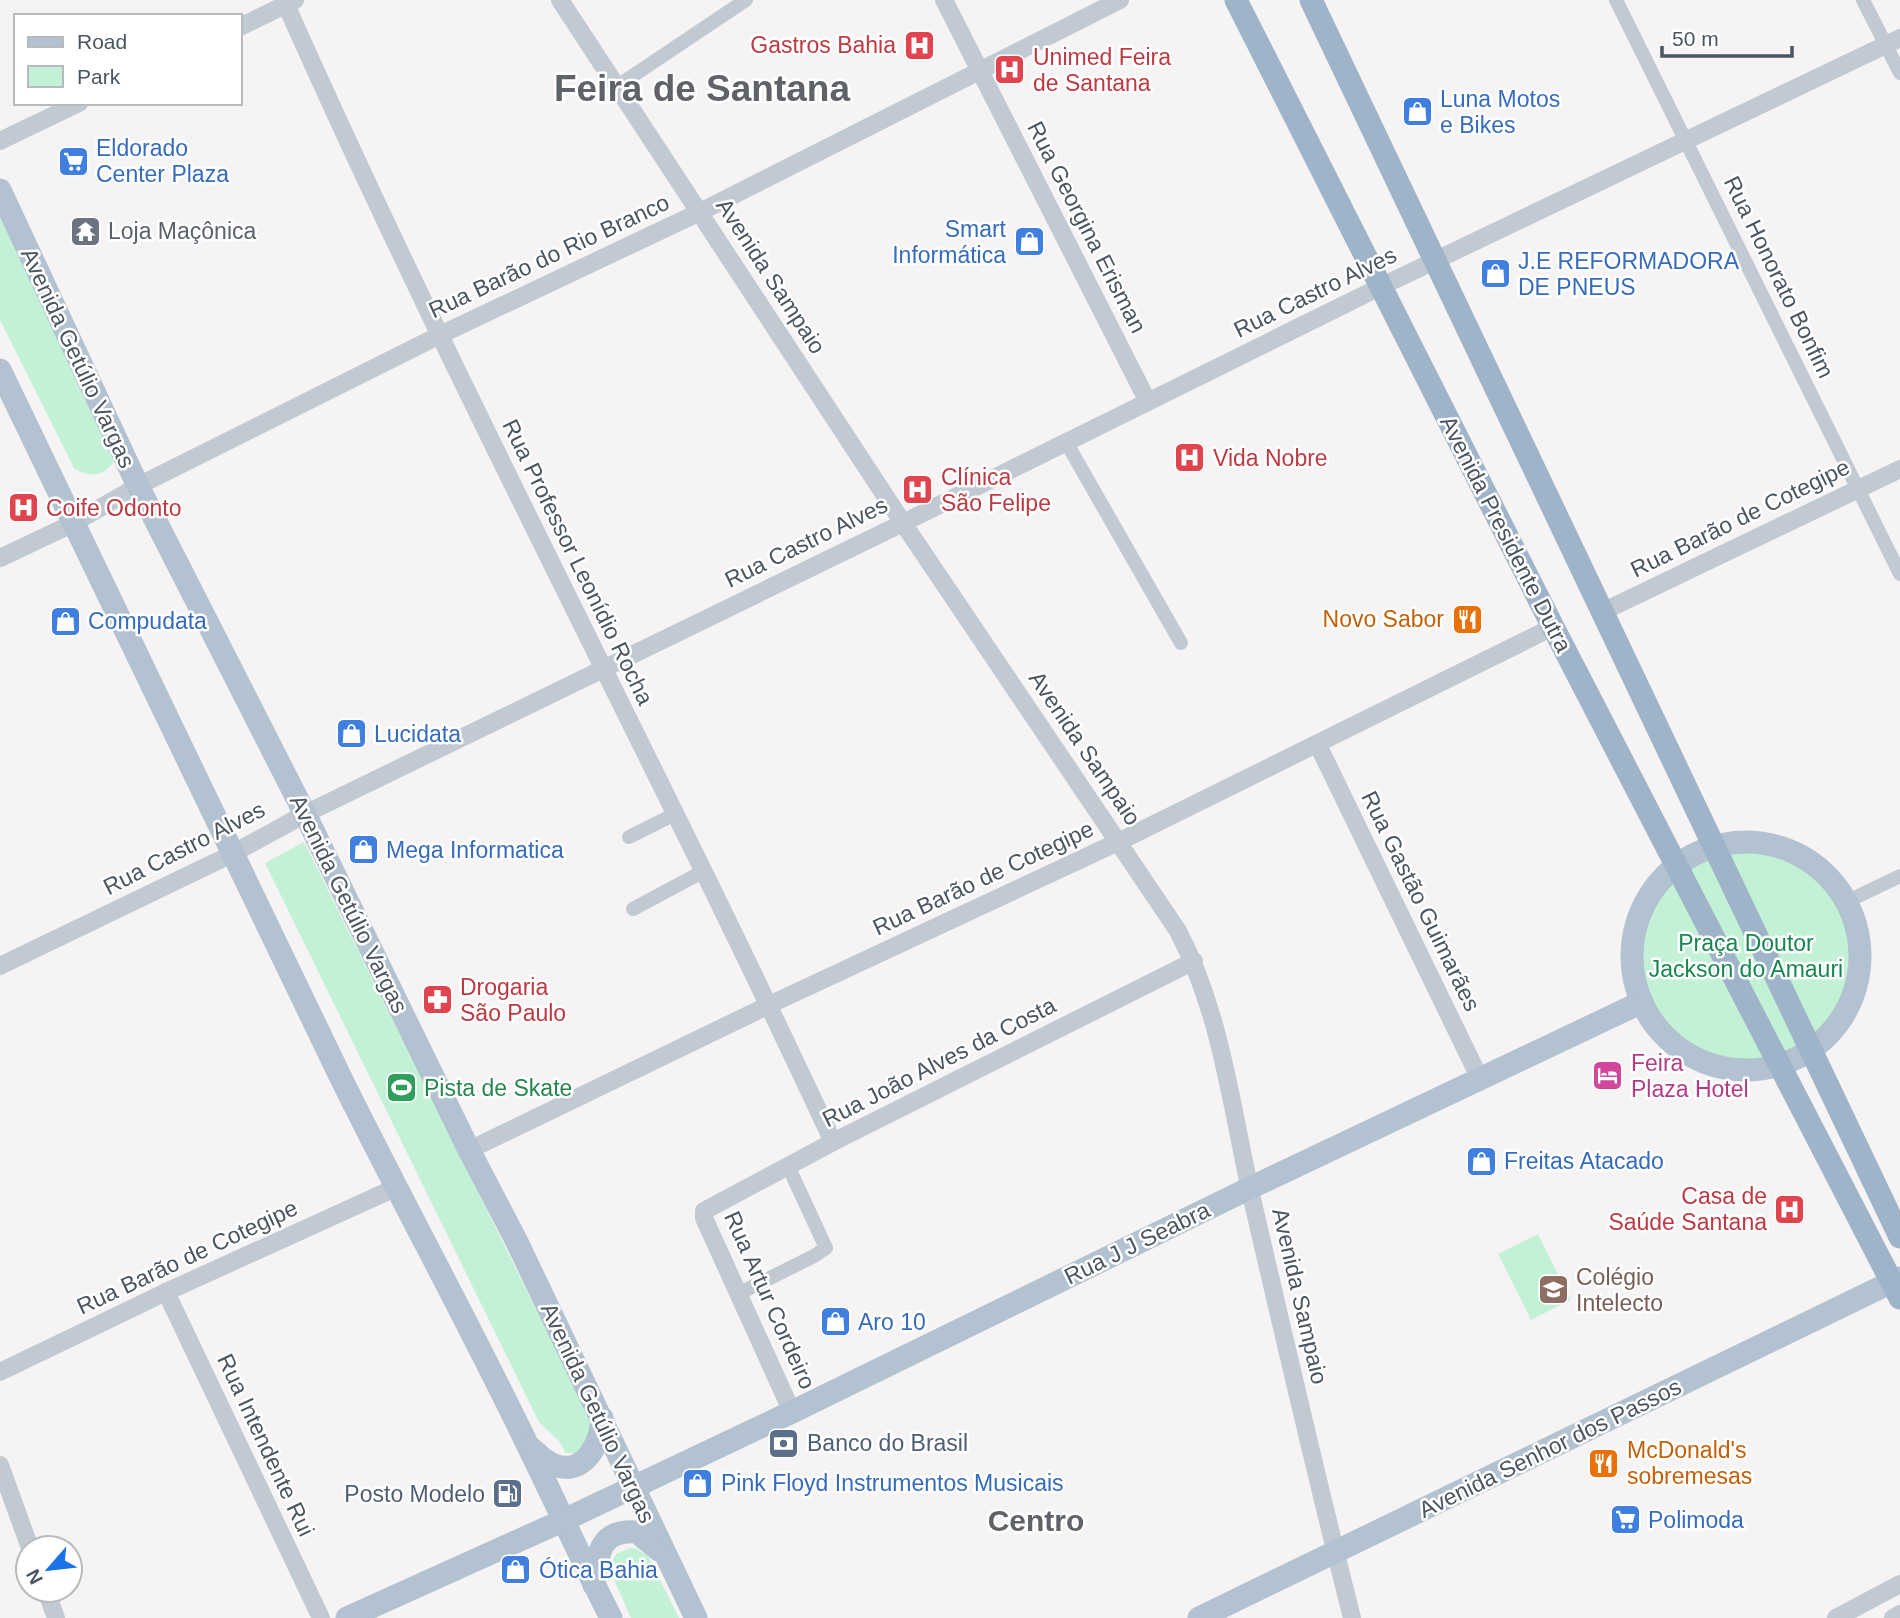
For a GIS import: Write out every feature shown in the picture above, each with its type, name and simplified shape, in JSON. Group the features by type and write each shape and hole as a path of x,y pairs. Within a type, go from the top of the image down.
{"highway":[{"name":"Avenida Presidente Dutra","path":"1236,0 1778,1067 1897,1286"},
{"path":"1311,0 1900,1237"}],"main road":[{"name":"Avenida Getúlio Vargas","path":"0,190 138,486 305,814 469,1150 516,1240 696,1618"},
{"path":"0,370 395,1188 529,1446 562,1521 611,1618"},
{"path":"1749,842 1770,845 1798,855 1823,872 1846,902 1856,926 1860,952 1858,977 1851,1001 1839,1023 1810,1051 1778,1067 1751,1071 1727,1069 1704,1062 1685,1052 1668,1039 1653,1022 1642,1002 1634,975 1633,957 1638,919 1648,897 1677,866 1715,845 1749,842"},
{"name":"Rua J J Seabra","path":"347,1618 562,1521 792,1412 1250,1188 1642,1002"},
{"name":"Avenida Senhor dos Passos","path":"1199,1618 1897,1286"},
{"path":"529,1446 545,1461 556,1466 568,1467 579,1463 594,1450 601,1433 602,1418"},
{"path":"594,1585 598,1553 609,1537 618,1533 636,1532 666,1557"}],"street":[{"name":"Avenida Sampaio","path":"560,0 903,523 1178,931 1194,961 1208,1000 1221,1051 1250,1188 1352,1618"},
{"path":"616,87 746,0"},
{"name":"Rua Georgina Erisman","path":"944,0 1148,402"},
{"name":"Rua Barão do Rio Branco","path":"0,558 75,523 138,486 440,335 700,212 1120,0"},
{"name":"Rua Honorato Bonfim","path":"1616,0 1900,574"},
{"path":"1863,0 1893,41 1900,73"},
{"path":"242,26 288,1"},
{"name":"Rua Professor Leonídio Rocha","path":"288,1 440,335 769,1004 834,1142"},
{"name":"Rua Castro Alves","path":"0,967 232,854 305,814 1382,286 1893,41"},
{"path":"0,141 75,105"},
{"path":"1066,442 1181,643"},
{"name":"Rua Barão de Cotegipe","path":"1602,612 1900,469"},
{"name":"Rua Barão de Cotegipe","path":"469,1150 769,1004 1118,842 1553,628"},
{"name":"Rua Gastão Guimarães","path":"1318,744 1480,1079"},
{"path":"629,837 675,814"},
{"path":"633,909 704,871"},
{"path":"1846,902 1900,876"},
{"name":"Rua João Alves da Costa","path":"706,1208 1194,961"},
{"path":"738,1294 826,1248 788,1166"},
{"name":"Rua Barão de Cotegipe","path":"0,1372 166,1292 395,1188"},
{"name":"Rua Artur Cordeiro","path":"706,1208 704,1218 792,1412"},
{"name":"Rua Intendente Rui","path":"166,1292 321,1618"},
{"path":"0,1465 25,1534"},
{"path":"1836,1618 1900,1584"},
{"path":"1893,1618 1900,1614"}],"green space":[{"path":"0,218 117,455 114,462 99,474 87,474 74,468 0,320"},
{"path":"304,842 593,1424 579,1454 566,1453 559,1441 539,1422 265,863"},
{"name":"Praça Doutor Jackson do Amauri","path":"1746,843 1768,845 1790,852 1809,862 1834,885 1855,924 1860,957 1858,979 1851,1001 1841,1020 1818,1045 1779,1066 1746,1071 1724,1069 1702,1062 1683,1052 1658,1029 1637,990 1632,957 1634,935 1641,913 1651,894 1674,869 1713,848"},
{"path":"1538,1234 1571,1300 1531,1320 1498,1254"},
{"path":"630,1548 648,1556 679,1618 631,1618 609,1568 616,1554"}],"place":[{"name":"Gastros Bahia","path":"919,45"},
{"name":"Unimed Feira de Santana","path":"1010,70"},
{"name":"Luna Motos e Bikes","path":"1417,112"},
{"name":"Eldorado Center Plaza","path":"73,161"},
{"name":"Loja Maçônica","path":"85,231"},
{"name":"Smart Informática","path":"1029,242"},
{"name":"J.E REFORMADORA DE PNEUS","path":"1495,274"},
{"name":"Vida Nobre","path":"1190,458"},
{"name":"Clínica São Felipe","path":"918,490"},
{"name":"Coife Odonto","path":"23,508"},
{"name":"Novo Sabor","path":"1467,619"},
{"name":"Compudata","path":"65,621"},
{"name":"Lucidata","path":"351,734"},
{"name":"Mega Informatica","path":"363,850"},
{"name":"Drogaria São Paulo","path":"437,1000"},
{"name":"Feira Plaza Hotel","path":"1608,1076"},
{"name":"Pista de Skate","path":"401,1088"},
{"name":"Freitas Atacado","path":"1481,1161"},
{"name":"Casa de Saúde Santana","path":"1790,1209"},
{"name":"Colégio Intelecto","path":"1553,1290"},
{"name":"Aro 10","path":"835,1322"},
{"name":"Banco do Brasil","path":"784,1443"},
{"name":"McDonald's sobremesas","path":"1604,1463"},
{"name":"Pink Floyd Instrumentos Musicais","path":"698,1483"},
{"name":"Posto Modelo","path":"508,1494"},
{"name":"Polimoda","path":"1625,1520"},
{"name":"Ótica Bahia","path":"516,1570"}],"district":[{"name":"Feira de Santana","path":"702,88"},
{"name":"Centro","path":"1036,1521"}]}
